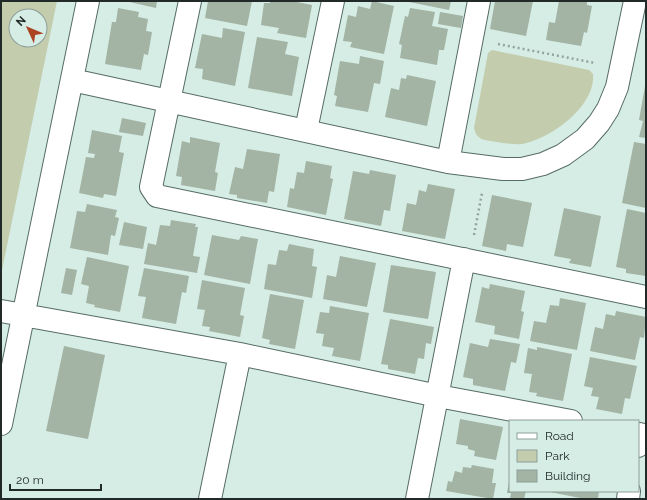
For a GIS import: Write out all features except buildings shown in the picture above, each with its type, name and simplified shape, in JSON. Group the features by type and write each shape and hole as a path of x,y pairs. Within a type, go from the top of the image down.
{"street":[{"path":"1,424 88,1"},
{"path":"190,1 151,187 157,196 646,297"},
{"path":"306,130 334,1"},
{"path":"448,162 479,1"},
{"path":"72,80 448,162 503,169 522,169 543,164 563,155 585,138 599,123 608,109 617,87 635,1"},
{"path":"417,499 467,260"},
{"path":"1,311 240,354 438,396 566,420"},
{"path":"210,499 240,354"}],"path":[{"path":"494,43 598,64"},
{"path":"467,260 483,186"}],"green space":[{"path":"1,1 57,1 48,45 48,8 8,8 8,48 47,48 1,275"},
{"path":"492,50 589,70 593,74 592,86 587,98 580,109 570,119 558,128 534,141 522,144 509,144 479,138 474,128 488,53"}]}
